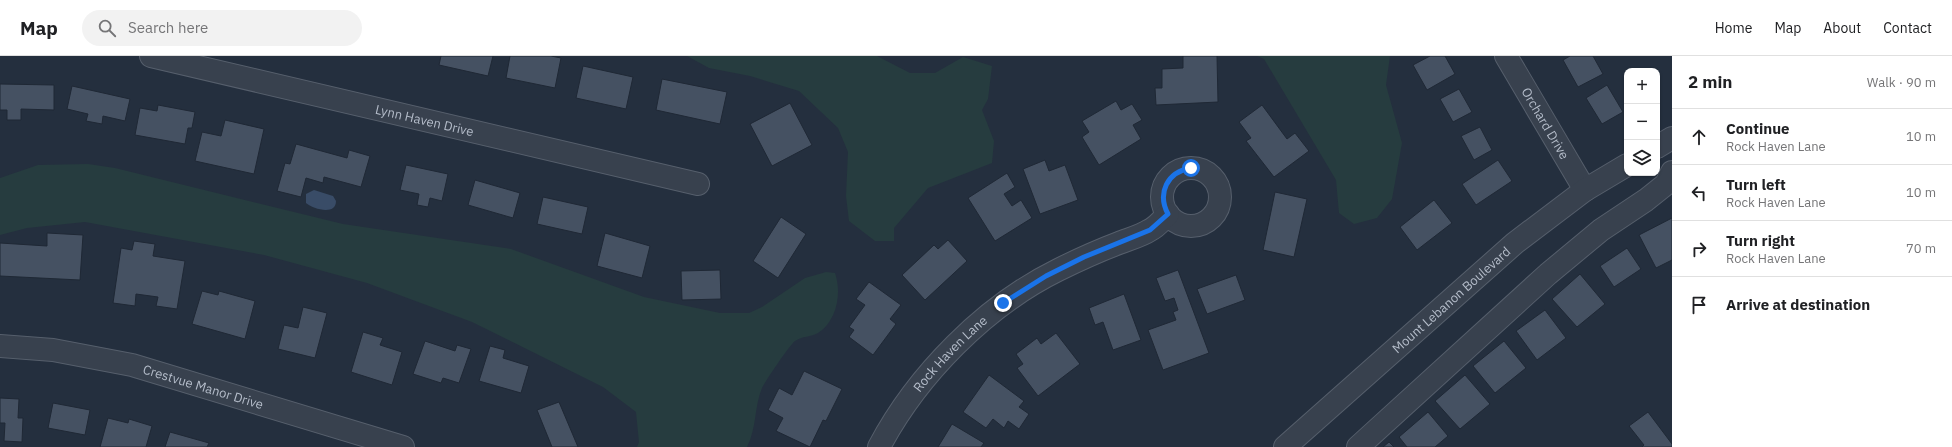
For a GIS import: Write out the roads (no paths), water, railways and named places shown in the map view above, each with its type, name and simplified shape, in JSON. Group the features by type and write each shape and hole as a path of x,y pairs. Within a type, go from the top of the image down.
{"street":[{"name":"Lynn Haven Drive","path":"151,56 698,184"},
{"name":"Orchard Drive","path":"1506,56 1585,190"},
{"path":"1660,145 1672,138"},
{"name":"Mount Lebanon Boulevard","path":"1285,447 1515,243 1585,190 1624,167"},
{"path":"1358,447 1548,274 1601,230 1646,200 1666,184 1672,172"},
{"name":"Rock Haven Lane","path":"879,447 890,426 918,386 958,343 1003,303 1046,276 1084,257 1150,230 1168,214"},
{"name":"Crestvue Manor Drive","path":"0,346 53,350 132,365 403,447"}],"water":[{"path":"314,190 333,196 336,201 335,206 328,210 324,210 306,203 306,194"}]}
